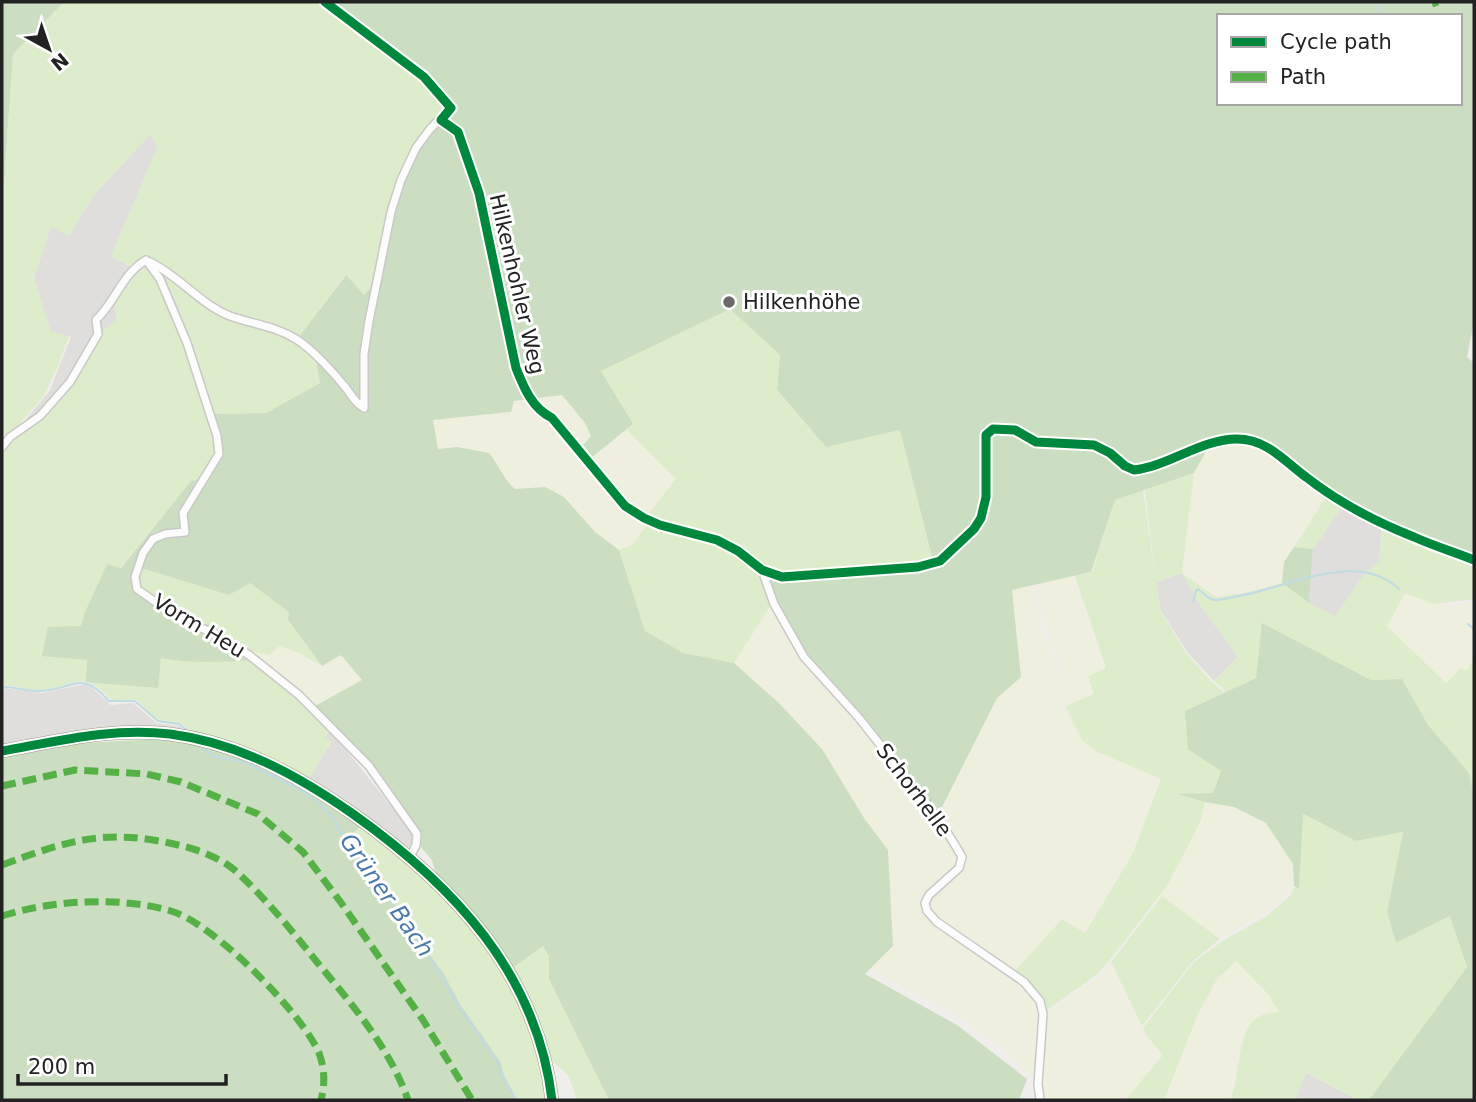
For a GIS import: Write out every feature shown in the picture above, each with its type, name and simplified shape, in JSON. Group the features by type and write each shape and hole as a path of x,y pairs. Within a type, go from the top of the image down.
{"main road":[{"path":"2,751 83,736 128,732 169,734 232,748 285,771 329,798 410,857 444,888 477,925 511,976 531,1016 540,1038 551,1100"}],"street":[{"path":"2,447 10,437 40,416 70,382 98,334 96,320 109,307 132,268 146,260 166,270 211,305 230,316 262,323 298,340 346,388 357,404 364,408 364,354 391,212 401,180 416,148 430,129 452,108"},
{"name":"Hilkenhohler Weg","path":"441,120 458,132 479,193 516,368 525,391 542,413 552,418 625,506 660,525 717,540 738,551 762,570 782,578 804,577 918,568 940,561 974,529 981,518 986,497 986,435 993,429 1015,430 1036,442 1094,445 1134,470 1213,443 1236,439 1257,442 1283,457 1304,476 1371,519 1474,560"},
{"name":"Vorm Heu","path":"146,260 160,279 187,344 217,436 219,454 183,513 185,532 165,534 153,540 143,553 135,577 137,589 181,620 214,633 249,655 313,708 369,766 417,834 416,845 410,857"},
{"name":"Schorhelle","path":"762,570 774,604 798,649 859,718 939,818 958,850 961,864 929,895 925,903 927,912 937,922 1024,982 1040,1001 1043,1014 1038,1084 1040,1100"}],"shaded area":[{"path":"150,134 158,146 111,256 132,267 121,283 116,320 101,334 53,402 15,433 50,390 71,337 50,332 34,278 51,226 69,236 93,196"},
{"path":"1344,504 1382,525 1379,561 1363,576 1335,617 1309,603 1313,549"},
{"path":"1182,573 1201,606 1238,657 1214,681 1188,653 1160,609 1156,582"},
{"path":"85,684 111,705 133,703 156,723 179,726 186,731 144,728 2,748 2,688 43,693"},
{"path":"330,730 415,836 410,847 406,847 308,780 331,742 325,737"},
{"path":"1305,1072 1358,1100 1296,1100"}],"green space":[{"path":"2,2 64,2 13,54 2,183"},
{"path":"64,2 326,2 414,71 450,108 377,280 364,295 345,275 298,338 230,314 146,258 132,267 111,256 158,146 150,135 93,196 69,236 51,227 34,278 51,332 69,336 43,397 2,444 2,183 13,54"},
{"path":"331,2 1474,2 1474,321 1467,357 1474,363 1474,559 1416,537 1330,493 1258,440 1211,442 1194,473 1115,500 1091,572 1012,590 1021,677 997,698 938,815 801,647 788,626 766,575 783,581 799,581 934,565 900,430 826,447 777,390 780,355 730,309 601,371 633,424 591,458 583,445 591,436 585,423 562,395 514,401 511,412 433,420 438,449 457,447 489,453 515,489 545,487 564,497 595,532 619,550 645,631 683,653 734,663 779,703 822,749 864,818 888,850 893,946 865,974 957,1025 1027,1079 1019,1100 609,1100 549,979 549,956 543,946 511,969 490,935 436,874 432,860 420,846 422,837 418,830 315,706 362,680 341,655 322,666 288,620 289,612 250,583 229,595 141,568 148,550 157,541 188,533 185,514 222,454 211,414 266,413 320,383 315,355 298,338 346,275 364,295 377,280 403,180 430,130 442,122 456,105 421,67"},
{"path":"146,263 159,279 185,344 216,436 218,454 204,478 191,481 120,568 107,564 85,612 82,626 87,660 86,681 157,688 161,658 196,662 253,660 298,697 330,730 325,737 331,741 308,780 252,751 191,733 179,723 159,719 137,700 112,700 92,684 78,682 41,690 2,685 2,448 54,404 99,334 116,320 114,300 134,270"},
{"path":"159,272 164,272 210,307 262,324 296,341 315,357 320,383 266,413 211,414"},
{"path":"730,309 780,355 777,391 826,447 900,430 933,562 781,575 769,570 742,550 646,517 676,479 627,430 633,424 601,371"},
{"path":"562,395 585,423 592,437 583,445 591,458 627,430 676,479 647,516 647,524 634,544 619,550 595,532 564,497 554,491 515,489 507,482 503,470 457,447 438,449 433,420 511,412 514,401"},
{"path":"1235,440 1256,443 1328,494 1284,562 1282,583 1245,593 1216,597 1182,573 1194,473 1210,444"},
{"path":"1194,473 1182,573 1156,582 1145,490"},
{"path":"204,478 189,498 183,529 164,532 141,552 136,590 253,660 196,662 161,658 158,688 86,682 87,660 42,656 48,627 81,626 107,564 121,568 191,481"},
{"path":"1143,490 1160,610 1187,654 1224,693 1185,711 1221,771 1213,793 1181,795 1205,802 1200,823 1167,886 1096,975 1046,1011 1042,1001 1015,971 1062,919 1085,933 1132,855 1161,779 1095,751 1082,740 1065,706 1094,694 1088,676 1106,668 1075,576 1092,572 1115,500"},
{"path":"1328,494 1344,504 1313,549 1294,547"},
{"path":"647,524 707,541 737,553 758,572 772,603 734,663 683,654 645,631 619,550 634,544"},
{"path":"1382,525 1474,562 1474,599 1433,604 1405,593 1387,626 1446,683 1461,668 1467,671 1474,658 1474,797 1469,773 1428,725 1402,679 1371,680 1263,624 1256,678 1226,692 1214,681 1238,657 1201,606 1182,573 1216,597 1245,593 1282,583 1309,603 1335,616 1363,576 1379,561"},
{"path":"1294,547 1313,549 1309,603 1282,583 1284,562"},
{"path":"141,568 229,595 250,583 290,612 288,621 322,666 297,652 279,646 269,655 251,651 217,637 139,587 137,577"},
{"path":"1075,576 1106,668 1094,694 1065,705 1095,751 1161,779 1132,855 1085,934 1035,996 1042,1014 1037,1081 1004,1050 957,1015 870,969 894,947 888,850 864,818 822,749 779,703 734,663 772,603 795,650 937,819 997,698 1021,677 1012,590 1032,585 1044,634 1062,680 1064,679 1034,585"},
{"path":"1405,593 1433,604 1449,606 1474,601 1474,658 1467,671 1461,668 1446,684 1387,626"},
{"path":"1262,623 1371,680 1402,679 1428,725 1469,773 1474,797 1474,1100 1369,1100 1467,967 1450,916 1396,943 1387,912 1403,832 1356,841 1303,814 1299,889 1294,886 1293,864 1266,823 1234,807 1178,794 1213,793 1221,771 1188,749 1185,711 1256,678"},
{"path":"278,646 297,652 322,666 341,655 362,680 315,706 249,651 269,655"},
{"path":"160,739 209,746 269,768 327,801 360,826 347,840 444,974 462,1007 500,1061 517,1100 2,1100 2,756 82,743"},
{"path":"1205,802 1234,807 1266,823 1293,864 1294,886 1288,894 1264,914 1220,939 1162,896 1156,897 1167,886 1200,823"},
{"path":"1302,814 1356,841 1403,832 1387,912 1396,943 1451,916 1467,967 1369,1100 1358,1100 1306,1072 1296,1100 1230,1100 1242,1043 1251,1023 1260,1016 1279,1012 1268,994 1236,961 1217,979 1198,1014 1164,1100 1125,1100 1163,1055 1143,1028 1194,962 1224,940 1265,917 1290,896 1295,887 1298,889"},
{"path":"360,826 418,872 445,898 494,957 514,989 529,1023 540,1058 546,1100 517,1100 500,1061 462,1007 444,974 347,840"},
{"path":"1162,896 1220,939 1193,961 1142,1026 1111,962"},
{"path":"543,945 549,956 549,979 609,1100 577,1100 568,1075 550,1059 535,1014 511,969"},
{"path":"1236,961 1268,994 1280,1012 1268,1014 1240,1053 1238,1076 1230,1100 1164,1100 1198,1014 1217,979"},
{"path":"1111,962 1146,1035 1163,1055 1125,1100 1042,1100 1040,1084 1045,1014 1098,977"}],"waterway":[{"path":"1377,14 1380,2"},
{"path":"1193,602 1198,589 1211,599 1219,600 1341,572 1362,572 1382,577 1399,589"},
{"path":"1468,624 1474,629"},
{"name":"Grüner Bach","path":"2,687 40,691 83,683 91,685 109,701 135,701 158,721 179,724 189,732"},
{"name":"Grüner Bach","path":"204,748 212,756 244,762 303,791 320,804 335,821 343,837 425,949 462,1011 498,1062 516,1100"}],"marked path":[{"path":"1432,4 1438,2"},
{"path":"2,786 75,770 147,774 181,782 258,814 303,852 342,904 423,1020 472,1100"},
{"path":"2,865 68,843 108,837 130,837 178,845 219,860 234,869 261,896 346,998 382,1046 408,1100"},
{"path":"2,916 64,903 108,902 151,906 189,919 232,951 295,1016 319,1053 324,1083 321,1100"}],"cycle path":[{"path":"325,2 424,77 451,108 441,120 458,132 479,193 516,368 522,383 539,409 552,418 625,506 644,518 717,540 738,551 762,570 782,577 918,567 940,561 974,529 981,518 986,497 986,435 993,429 1015,430 1036,442 1094,445 1134,470 1147,468 1211,443 1237,439 1266,447 1331,495 1372,518 1474,560"},
{"path":"2,751 107,734 170,734 195,738 243,753 310,786 390,841 456,902 484,936 509,972 529,1012 543,1054 552,1100"}],"place":[{"name":"Hilkenhöhe","path":"729,302"}]}
